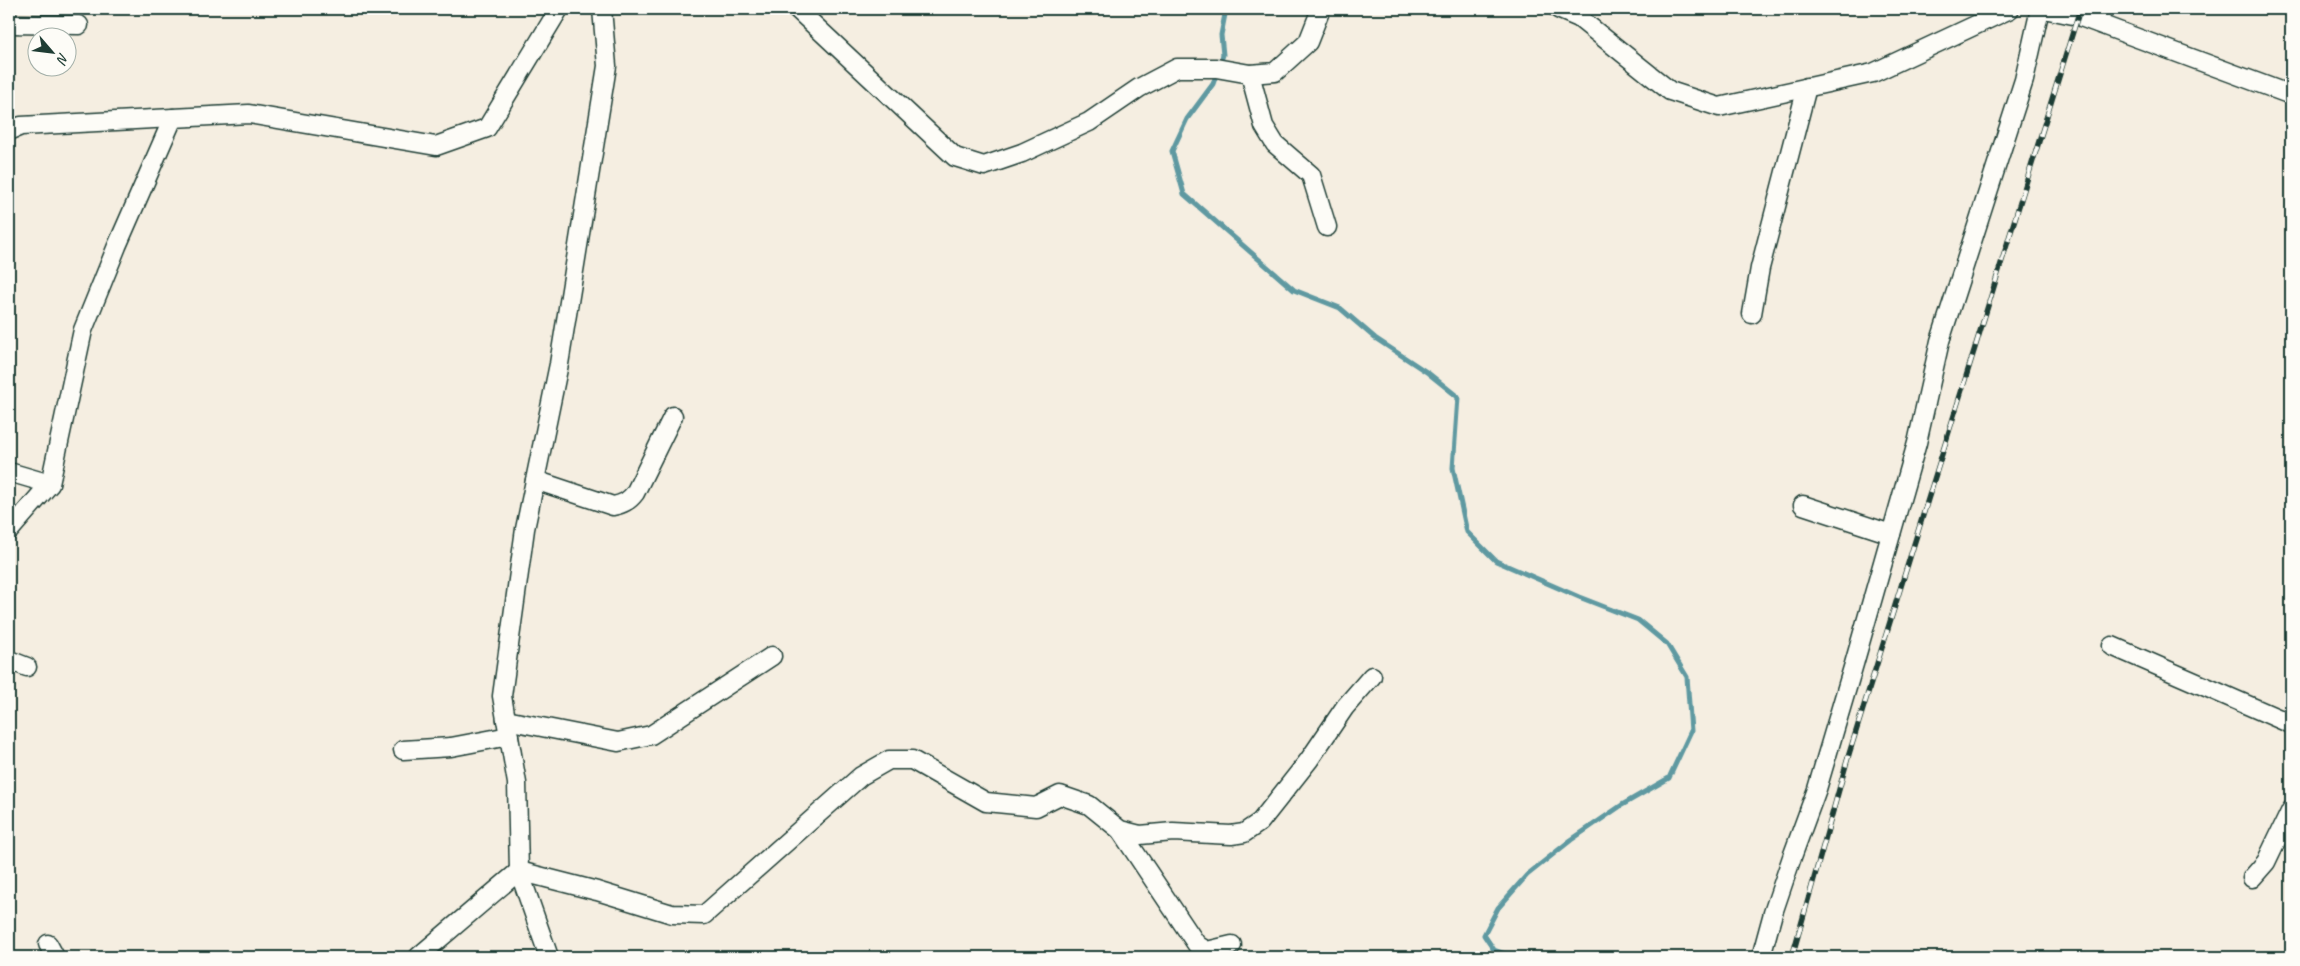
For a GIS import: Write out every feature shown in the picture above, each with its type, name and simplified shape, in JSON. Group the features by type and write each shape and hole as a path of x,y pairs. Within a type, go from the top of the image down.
{"street":[{"path":"9,131 21,126 248,114 436,146 486,128 560,9"},
{"path":"549,957 519,871 517,783 502,696 514,605 535,480 559,364 607,66 602,9"},
{"path":"797,9 955,157 984,166 1022,153 1089,122 1139,88 1177,68 1223,70 1250,74 1275,72 1308,42 1321,9"},
{"path":"1558,9 1579,18 1670,91 1719,107 1873,73 2010,9"},
{"path":"1761,957 1779,894 1817,789 1917,443 1940,341 2024,80 2042,9 2078,16 2101,16 2291,95"},
{"path":"9,24 79,25"},
{"path":"1250,74 1264,126 1275,144 1311,175 1327,227"},
{"path":"1752,314 1760,268 1807,87"},
{"path":"9,531 50,484 83,330 117,246 174,118"},
{"path":"535,480 613,506 623,504 635,493 673,416"},
{"path":"9,472 50,484"},
{"path":"1803,505 1891,534"},
{"path":"2112,646 2291,724"},
{"path":"403,750 451,747 508,728 618,742 651,735 772,656"},
{"path":"9,660 27,667"},
{"path":"1120,830 1140,835 1173,832 1231,835 1244,833 1260,822 1309,760 1345,707 1372,676"},
{"path":"519,871 597,891 672,914 704,915 861,776 888,760 912,760 986,802 1036,807 1060,795 1089,805 1120,830 1197,945 1207,951 1232,945"},
{"path":"2252,878 2266,862 2291,810"},
{"path":"418,957 519,871"}],"waterway":[{"path":"1226,9 1221,35 1223,55 1213,84 1187,119 1172,151 1184,194 1294,290 1340,308 1375,338 1428,373 1458,397 1453,468 1467,532 1496,561 1638,620 1667,644 1687,677 1691,731 1669,778 1622,805 1571,840 1527,875 1498,908 1484,935 1494,950 1514,957"}],"railway":[{"path":"1792,957 1849,754 2080,9"}]}
